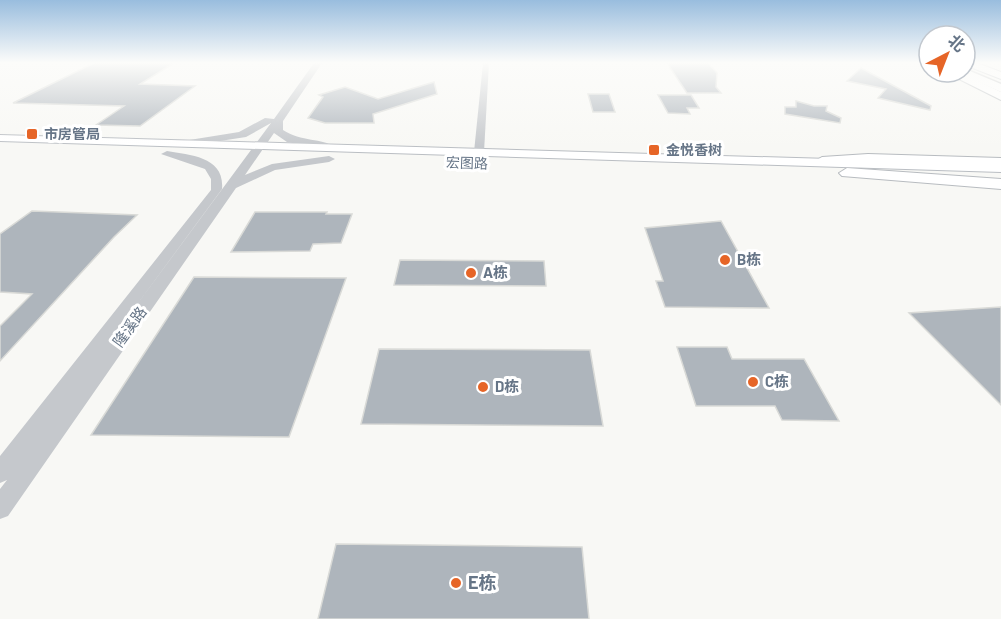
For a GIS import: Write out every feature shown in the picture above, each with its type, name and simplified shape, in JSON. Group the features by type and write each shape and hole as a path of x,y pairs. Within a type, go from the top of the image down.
{"main road":[{"name":"宏图路","path":"0,138 178,144 329,159 1001,175"},
{"name":"宏图路","path":"0,149 167,154 339,148 1001,168"},
{"path":"822,161 868,158 1001,162"},
{"path":"847,172 1001,184"}],"street":[{"path":"273,120 292,92"},
{"path":"178,144 242,135 273,120 295,92"},
{"path":"479,152 484,92"},
{"path":"273,120 278,130 291,140 339,148"},
{"name":"隆溪路","path":"0,508 273,120"},
{"path":"167,154 190,158 211,168 217,172 223,189 272,167 329,159"},
{"name":"隆溪路","path":"0,472 223,189"}],"building":[{"path":"36,92 187,92 140,126 96,125 124,106 13,103"},
{"path":"329,92 358,92 378,99 401,92 436,92 437,94 373,114 374,123 325,123 308,118 323,97 319,95"},
{"path":"686,92 721,93 687,93"},
{"path":"883,92 905,92 931,106 930,110 878,98"},
{"path":"588,94 609,94 615,112 593,112"},
{"path":"658,95 691,95 699,108 687,108 690,114 668,113"},
{"path":"796,101 814,106 827,106 826,111 841,118 840,123 785,114 785,107 796,107"},
{"path":"32,211 137,215 0,361 0,326 32,294 0,292 0,234"},
{"path":"255,212 352,214 341,243 313,244 310,251 231,252"},
{"name":"B栋","path":"721,221 769,308 665,307 656,281 663,281 645,228"},
{"name":"A栋","path":"400,260 544,261 546,286 394,285"},
{"path":"194,277 346,278 289,437 91,435"},
{"path":"1001,307 1001,405 909,313"},
{"name":"C栋","path":"677,347 727,347 732,359 804,359 839,421 782,420 775,406 696,406"},
{"name":"D栋","path":"379,349 590,350 603,426 361,424"},
{"name":"E栋","path":"336,544 582,547 589,619 318,619"}],"place":[{"name":"市房管局","path":"32,134"},
{"name":"金悦香树","path":"654,150"},
{"name":"B栋","path":"725,260"},
{"name":"A栋","path":"471,273"},
{"name":"C栋","path":"753,382"},
{"name":"D栋","path":"483,387"},
{"name":"E栋","path":"456,583"}]}
